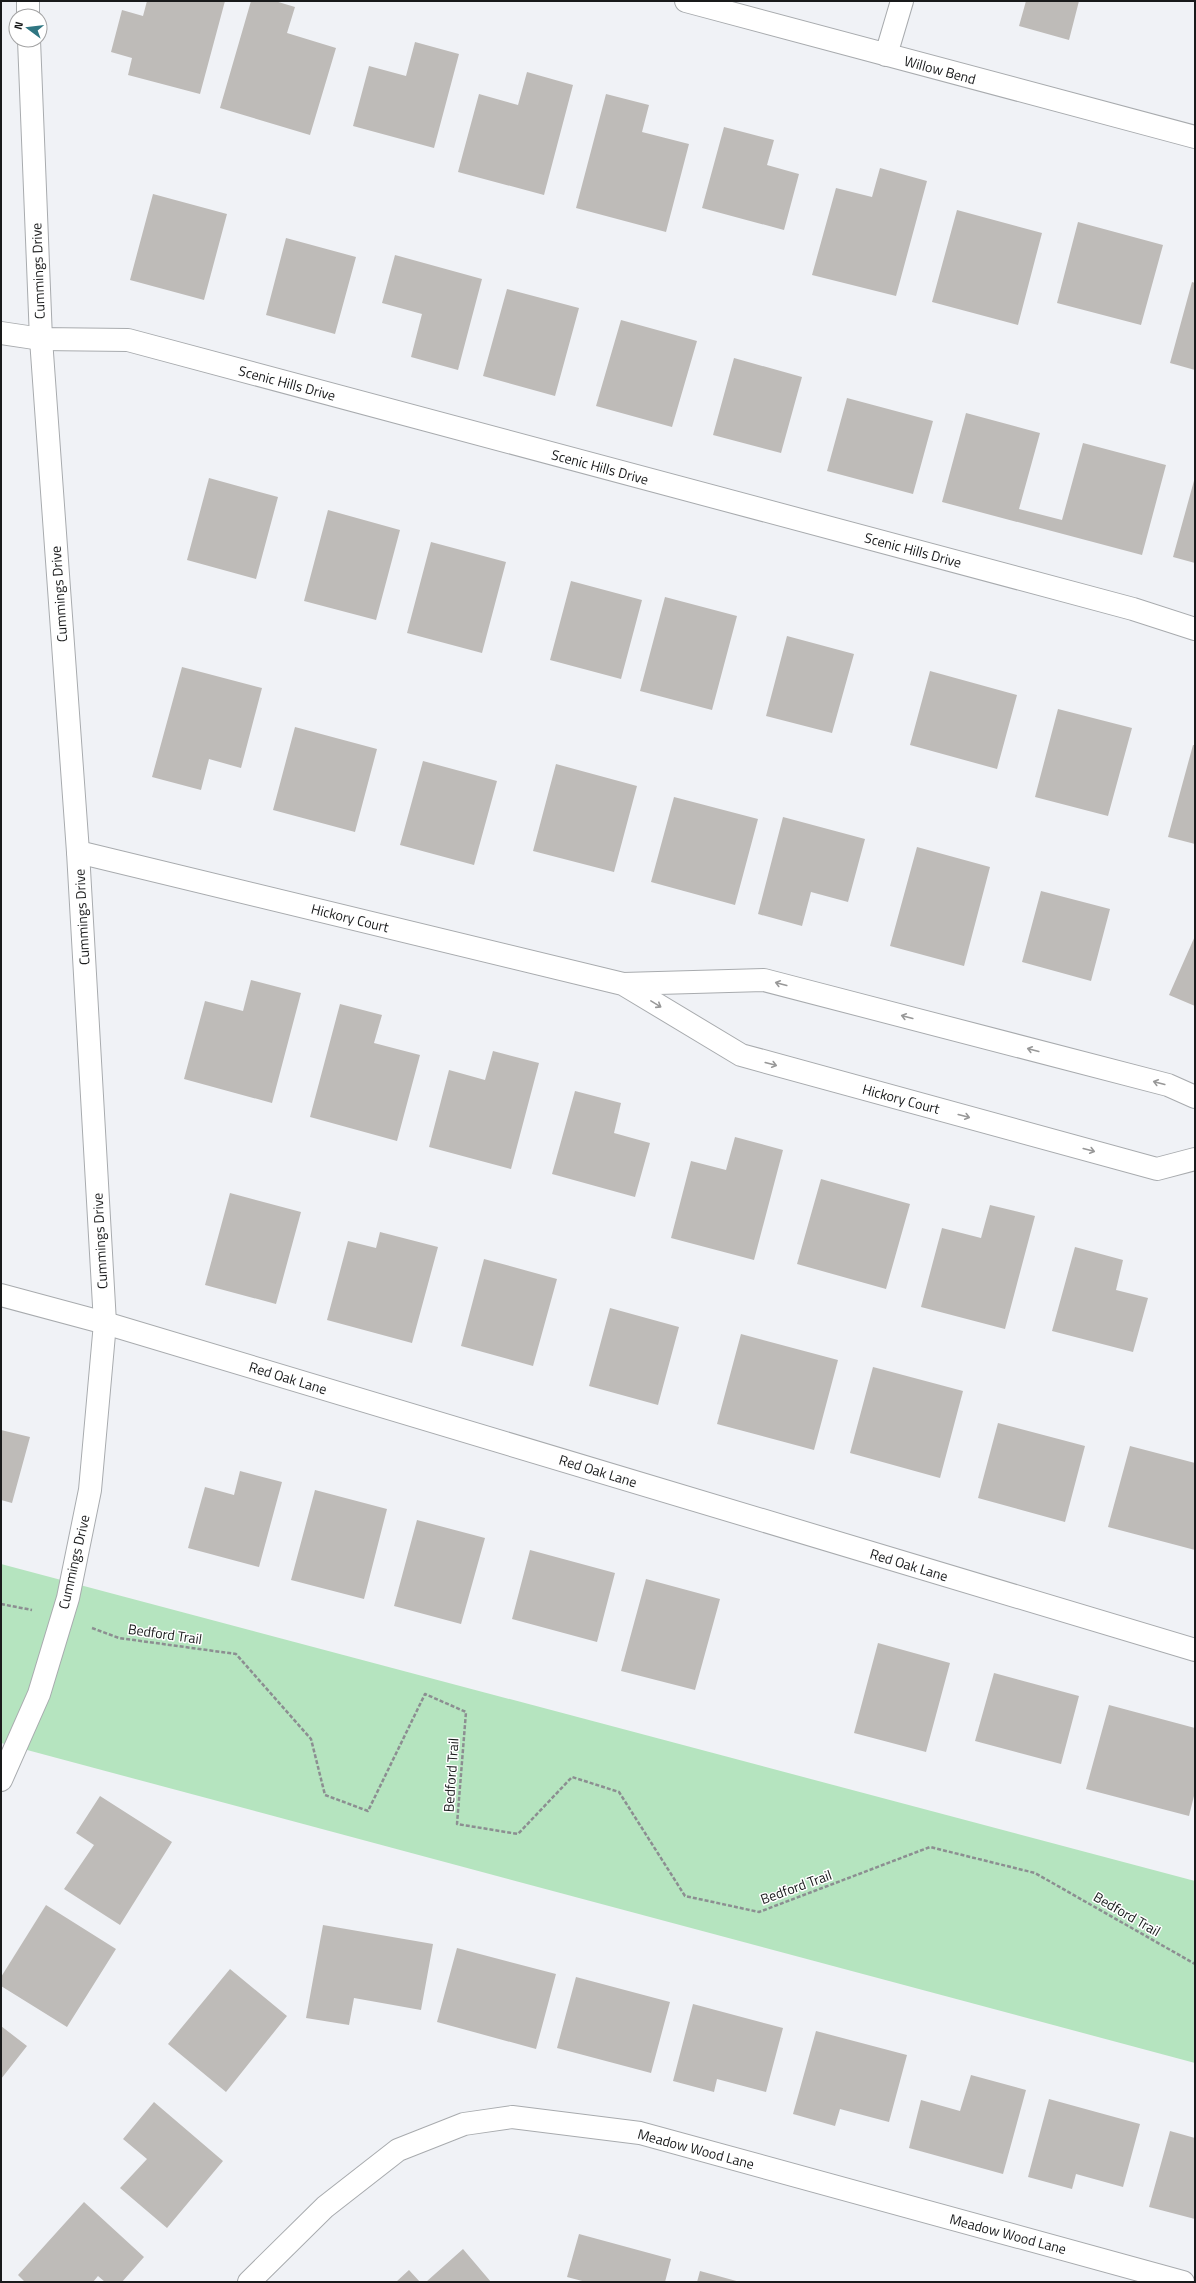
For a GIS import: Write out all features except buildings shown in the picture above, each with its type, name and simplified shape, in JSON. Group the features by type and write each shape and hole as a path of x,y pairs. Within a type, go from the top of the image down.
{"street":[{"name":"Willow Bend","path":"686,1 1195,137"},
{"path":"886,55 902,1"},
{"name":"Cummings Drive","path":"1,1780 39,1694 62,1617 90,1490 105,1324 78,852 41,340 29,48"},
{"name":"Scenic Hills Drive","path":"1,333 41,340 128,340 1133,609 1195,630"},
{"name":"Hickory Court","path":"78,852 623,984 764,980 1168,1085 1195,1097"},
{"name":"Hickory Court","path":"623,984 741,1056 1157,1169 1195,1158"},
{"name":"Red Oak Lane","path":"1,1295 105,1324 1195,1650"},
{"name":"Meadow Wood Lane","path":"249,2282 325,2206 398,2150 464,2124 512,2117 640,2133 1183,2282"}],"path":[{"name":"Bedford Trail","path":"1,1604 62,1617 119,1638 236,1654 311,1739 324,1795 368,1811 425,1694 466,1712 457,1824 518,1834 572,1777 619,1792 685,1896 759,1912 930,1847 1035,1873 1195,1964"}],"green space":[{"path":"1,1564 1195,1881 1195,2063 1,1743"}]}
